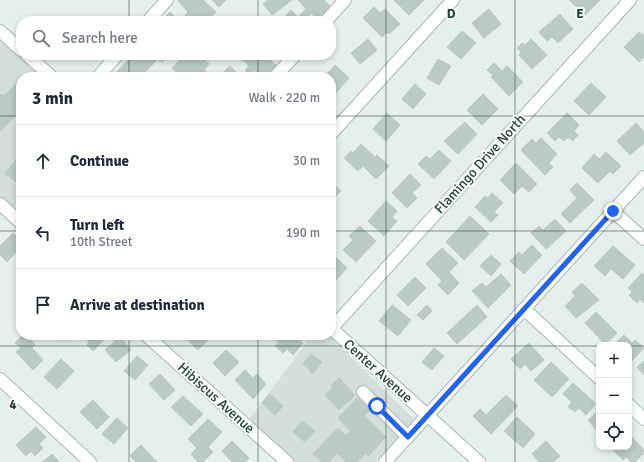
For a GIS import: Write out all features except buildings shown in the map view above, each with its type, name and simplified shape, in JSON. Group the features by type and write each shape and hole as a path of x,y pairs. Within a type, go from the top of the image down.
{"street":[{"path":"153,16 167,0"},
{"path":"331,16 345,0"},
{"path":"336,129 453,0"},
{"name":"Flamingo Drive North","path":"336,323 630,0"},
{"path":"0,31 16,45"},
{"path":"33,60 46,72"},
{"path":"102,72 113,60"},
{"path":"280,72 290,60"},
{"path":"385,462 644,177"},
{"path":"0,204 16,218"},
{"path":"613,211 644,239"},
{"path":"524,309 596,375"},
{"name":"Center Avenue","path":"336,333 479,462"},
{"name":"Hibiscus Avenue","path":"152,340 287,462"},
{"path":"0,379 90,462"},
{"path":"363,392 408,437"},
{"path":"632,408 644,419"}],"shaded area":[{"path":"0,39 16,53 16,60 24,60 37,72 16,72 16,210 0,196"},
{"path":"308,340 333,340 415,420 376,462 295,462 249,420"}],"route":[{"path":"377,406 408,437 613,211"}]}
